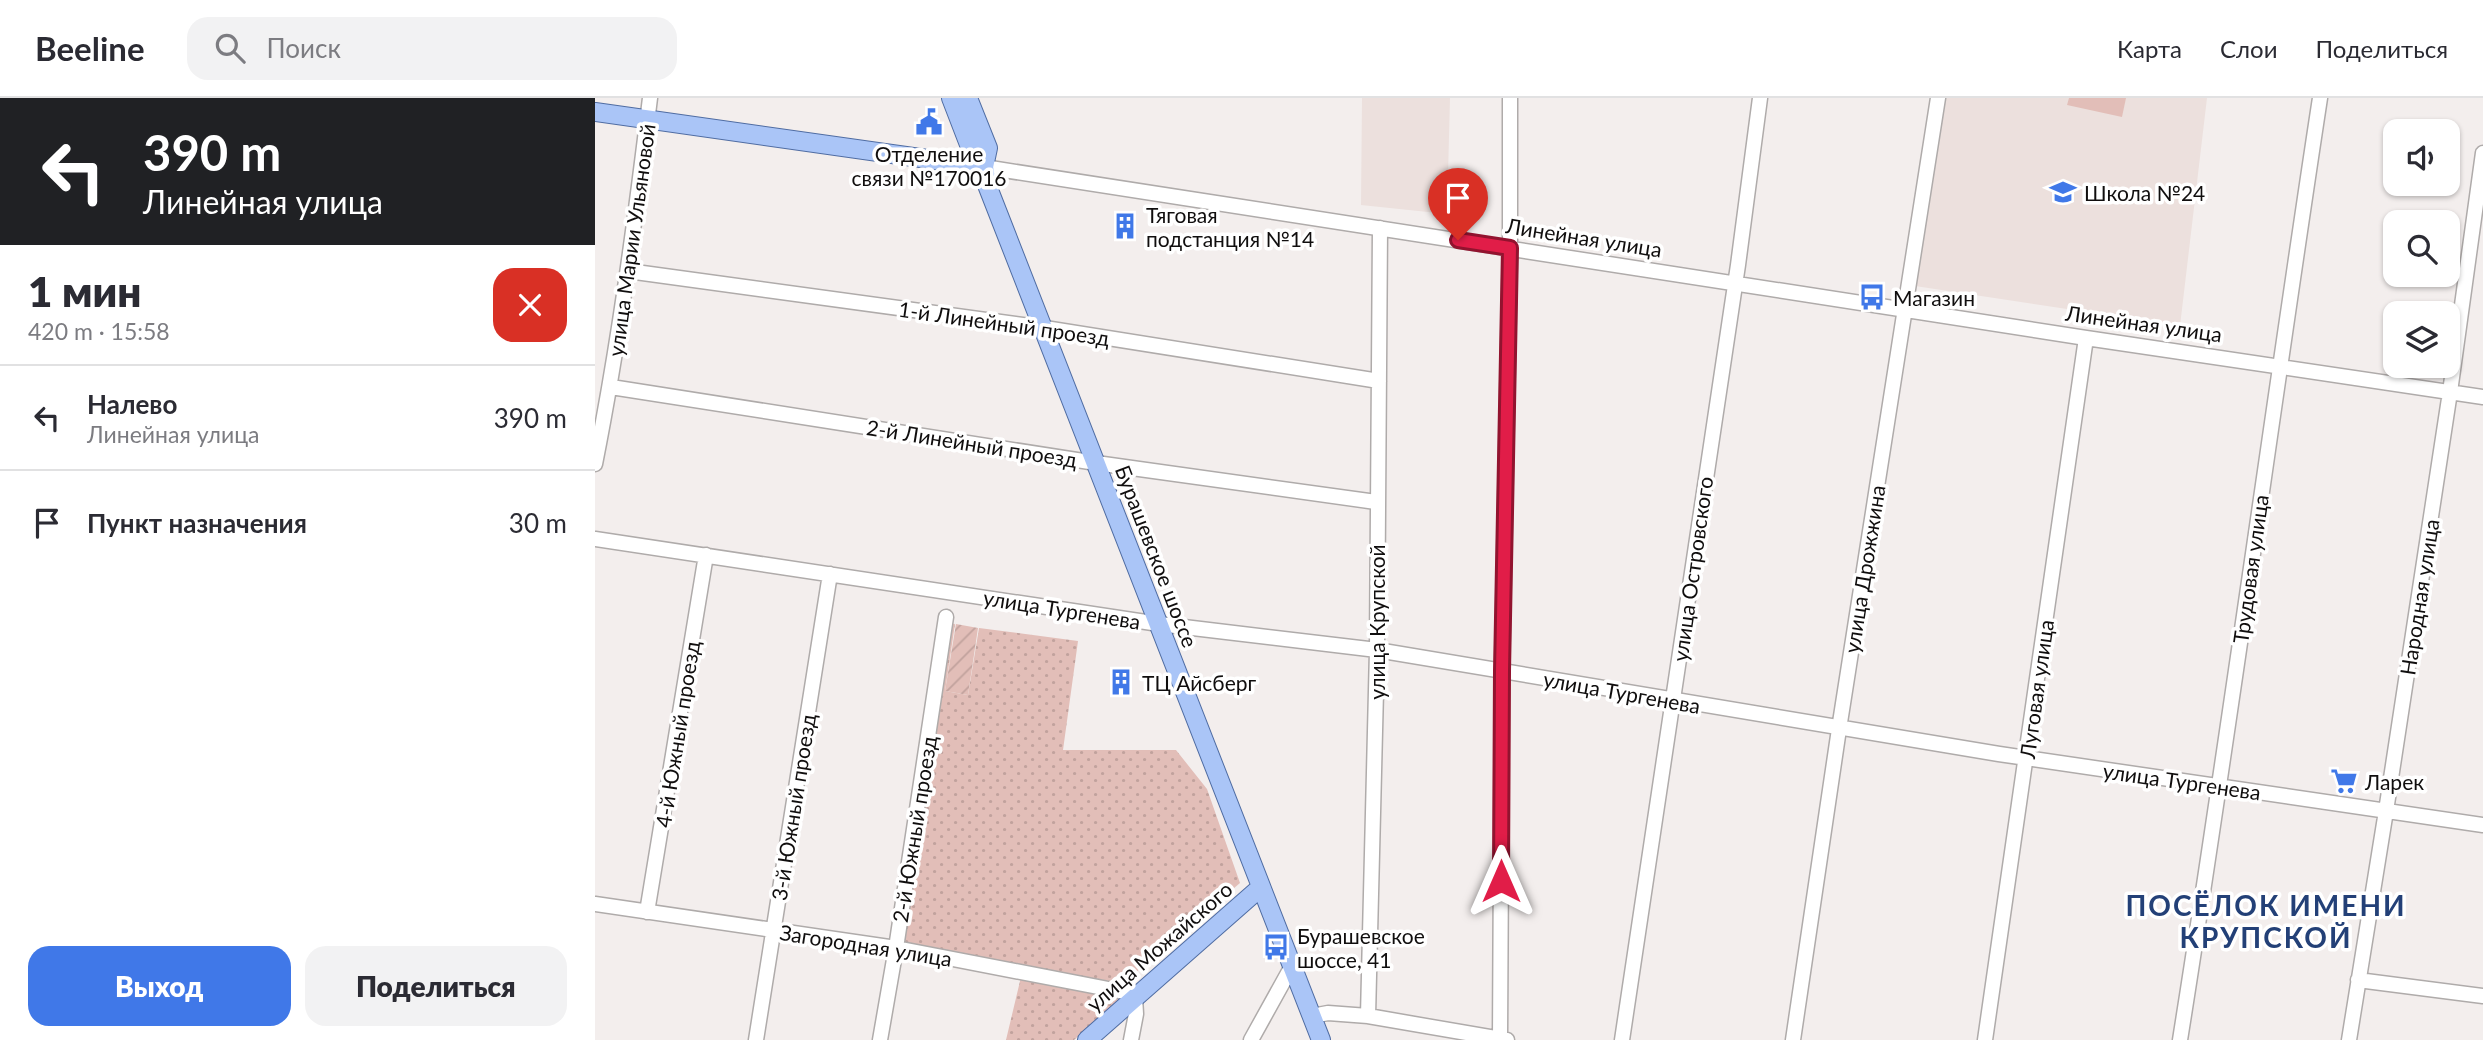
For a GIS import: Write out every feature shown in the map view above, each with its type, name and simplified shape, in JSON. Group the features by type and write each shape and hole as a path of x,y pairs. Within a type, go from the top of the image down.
{"main road":[{"name":"Бурашевское шоссе","path":"951,98 973,155 984,166"},
{"name":"Бурашевское шоссе","path":"968,98 988,148 984,166 987,185 1321,1040"},
{"name":"Линейная улица","path":"595,113 984,166"},
{"name":"улица Можайского","path":"1087,1040 1261,887"}],"street":[{"name":"улица Марии Ульяновой","path":"595,464 611,387 650,98"},
{"path":"1312,1016 1328,1013 1367,1016 1504,1039 1502,671 1510,98"},
{"name":"улица Островского","path":"1622,1040 1761,98"},
{"name":"улица Дрожжина","path":"1793,1040 1938,98"},
{"name":"Трудовая улица","path":"2179,1040 2220,787 2319,98"},
{"name":"Народная улица","path":"2349,1040 2450,392 2483,153"},
{"name":"Линейная улица","path":"984,166 2086,338 2483,397"},
{"name":"улица Крупской","path":"1367,1016 1377,650 1380,228"},
{"name":"1-й Линейный проезд","path":"628,271 1045,328 1379,381"},
{"name":"Луговая улица","path":"1985,1040 2086,338"},
{"name":"2-й Линейный проезд","path":"611,387 1096,463 1377,502"},
{"name":"улица Тургенева","path":"595,538 1159,624 1377,650 1839,729 2483,825"},
{"name":"4-й Южный проезд","path":"647,912 706,555"},
{"name":"3-й Южный проезд","path":"756,1040 830,574"},
{"name":"2-й Южный проезд","path":"880,1040 946,617"},
{"name":"Загородная улица","path":"595,904 896,948 1051,976 1135,996"},
{"path":"1251,1040 1291,966"},
{"path":"2358,980 2483,996"},
{"path":"1132,1040 1136,1014 1135,996"}],"shaded area":[{"path":"1362,98 1450,98 1447,214 1361,205"},
{"name":"Школа №24","path":"1945,98 2207,98 2180,326 1915,286"},
{"path":"2069,98 2126,98 2122,117 2067,105"},
{"path":"948,623 955,624 945,691 968,695 979,628 1078,641 1063,750 1176,750 1207,789 1240,883 1134,974 1110,981 902,945"},
{"path":"956,624 978,628 968,695 945,691"},
{"path":"1021,977 1120,996 1120,1000 1074,1040 1006,1040"}],"place":[{"name":"Отделение связи №170016","path":"929,122"},
{"name":"Школа №24","path":"2063,192"},
{"name":"Тяговая подстанция №14","path":"1125,226"},
{"name":"Магазин","path":"1872,297"},
{"name":"ТЦ Айсберг","path":"1121,682"},
{"name":"Ларек","path":"2344,781"},
{"name":"Бурашевское шоссе, 41","path":"1276,947"}],"district":[{"name":"ПОСЁЛОК ИМЕНИ КРУПСКОЙ","path":"2266,921"}],"route":[{"path":"1458,240 1510,248 1501,881"}]}
